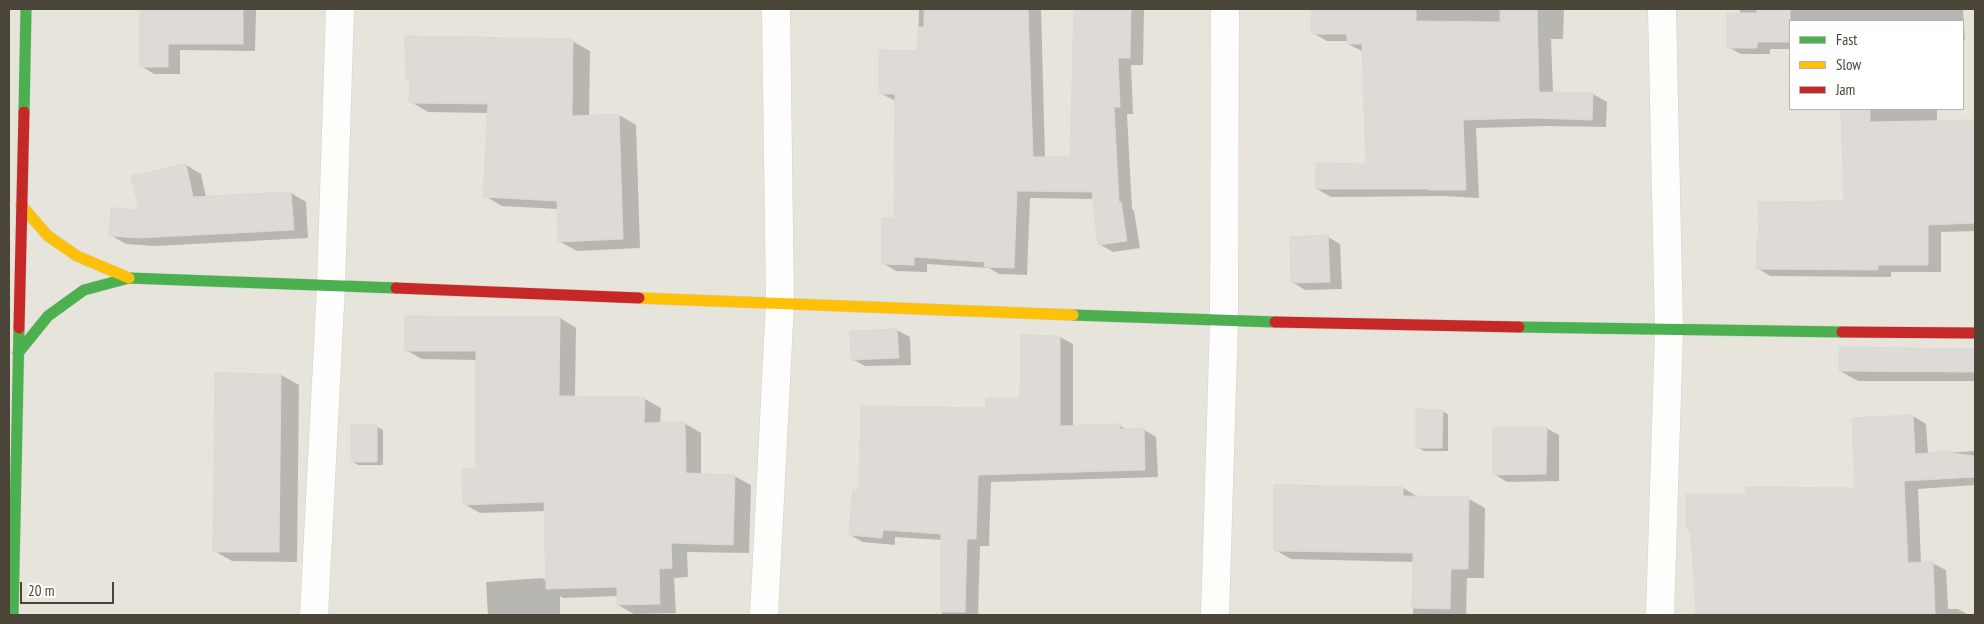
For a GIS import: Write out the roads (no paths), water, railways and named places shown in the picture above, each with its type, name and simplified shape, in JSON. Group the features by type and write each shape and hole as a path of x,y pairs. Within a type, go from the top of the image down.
{"main road":[{"path":"13,615 26,9"},
{"path":"21,205 48,236 77,256 129,278"},
{"path":"18,353 48,316 84,290 129,278 1224,321 1669,330 1975,333"}],"street":[{"path":"314,615 331,286 340,9"},
{"path":"764,615 780,304 776,9"},
{"path":"1215,615 1224,321 1225,9"},
{"path":"1660,615 1669,330 1662,9"}]}
